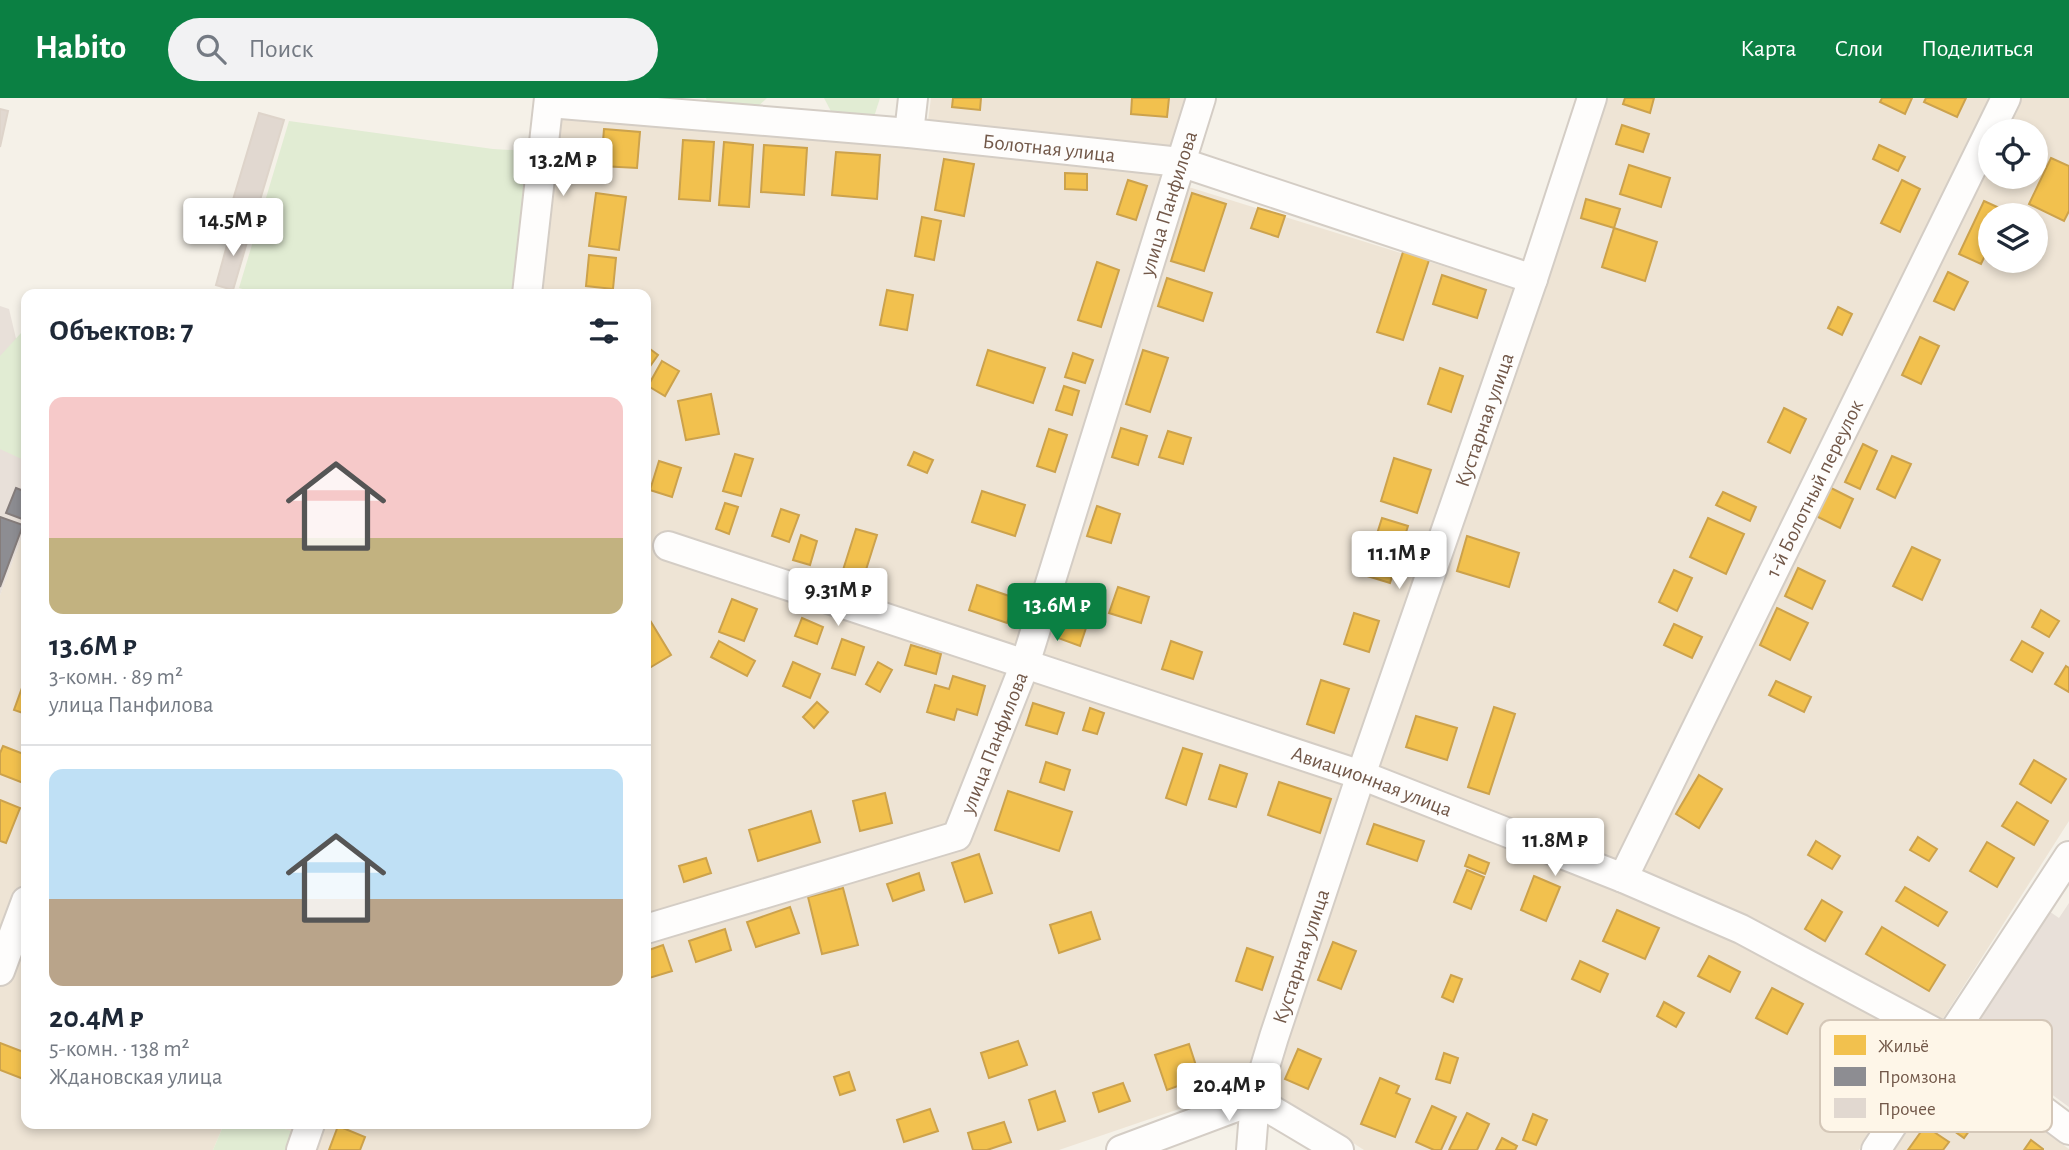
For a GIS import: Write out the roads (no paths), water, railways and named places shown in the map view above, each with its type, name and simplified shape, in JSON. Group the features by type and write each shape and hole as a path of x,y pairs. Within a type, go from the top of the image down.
{"street":[{"path":"909,133 913,98"},
{"name":"улица Панфилова","path":"651,928 957,836 1025,664 1200,98"},
{"name":"Кустарная улица","path":"1251,1150 1255,1100 1361,775 1533,279 1592,98"},
{"name":"1-й Болотный переулок","path":"1623,878 2006,98"},
{"path":"528,289 549,101"},
{"name":"Болотная улица","path":"549,101 909,133 1180,162 1533,279"},
{"name":"Авиационная улица","path":"668,546 1361,775 1623,878 1741,929 1912,1020"},
{"path":"1962,1020 2069,856"},
{"path":"0,971 21,914"},
{"path":"1121,1150 1255,1100 1339,1150"},
{"name":"Авиационная улица","path":"2052,1117 2069,1130"},
{"path":"301,1150 308,1129"},
{"path":"1876,1150 1888,1132"}]}
